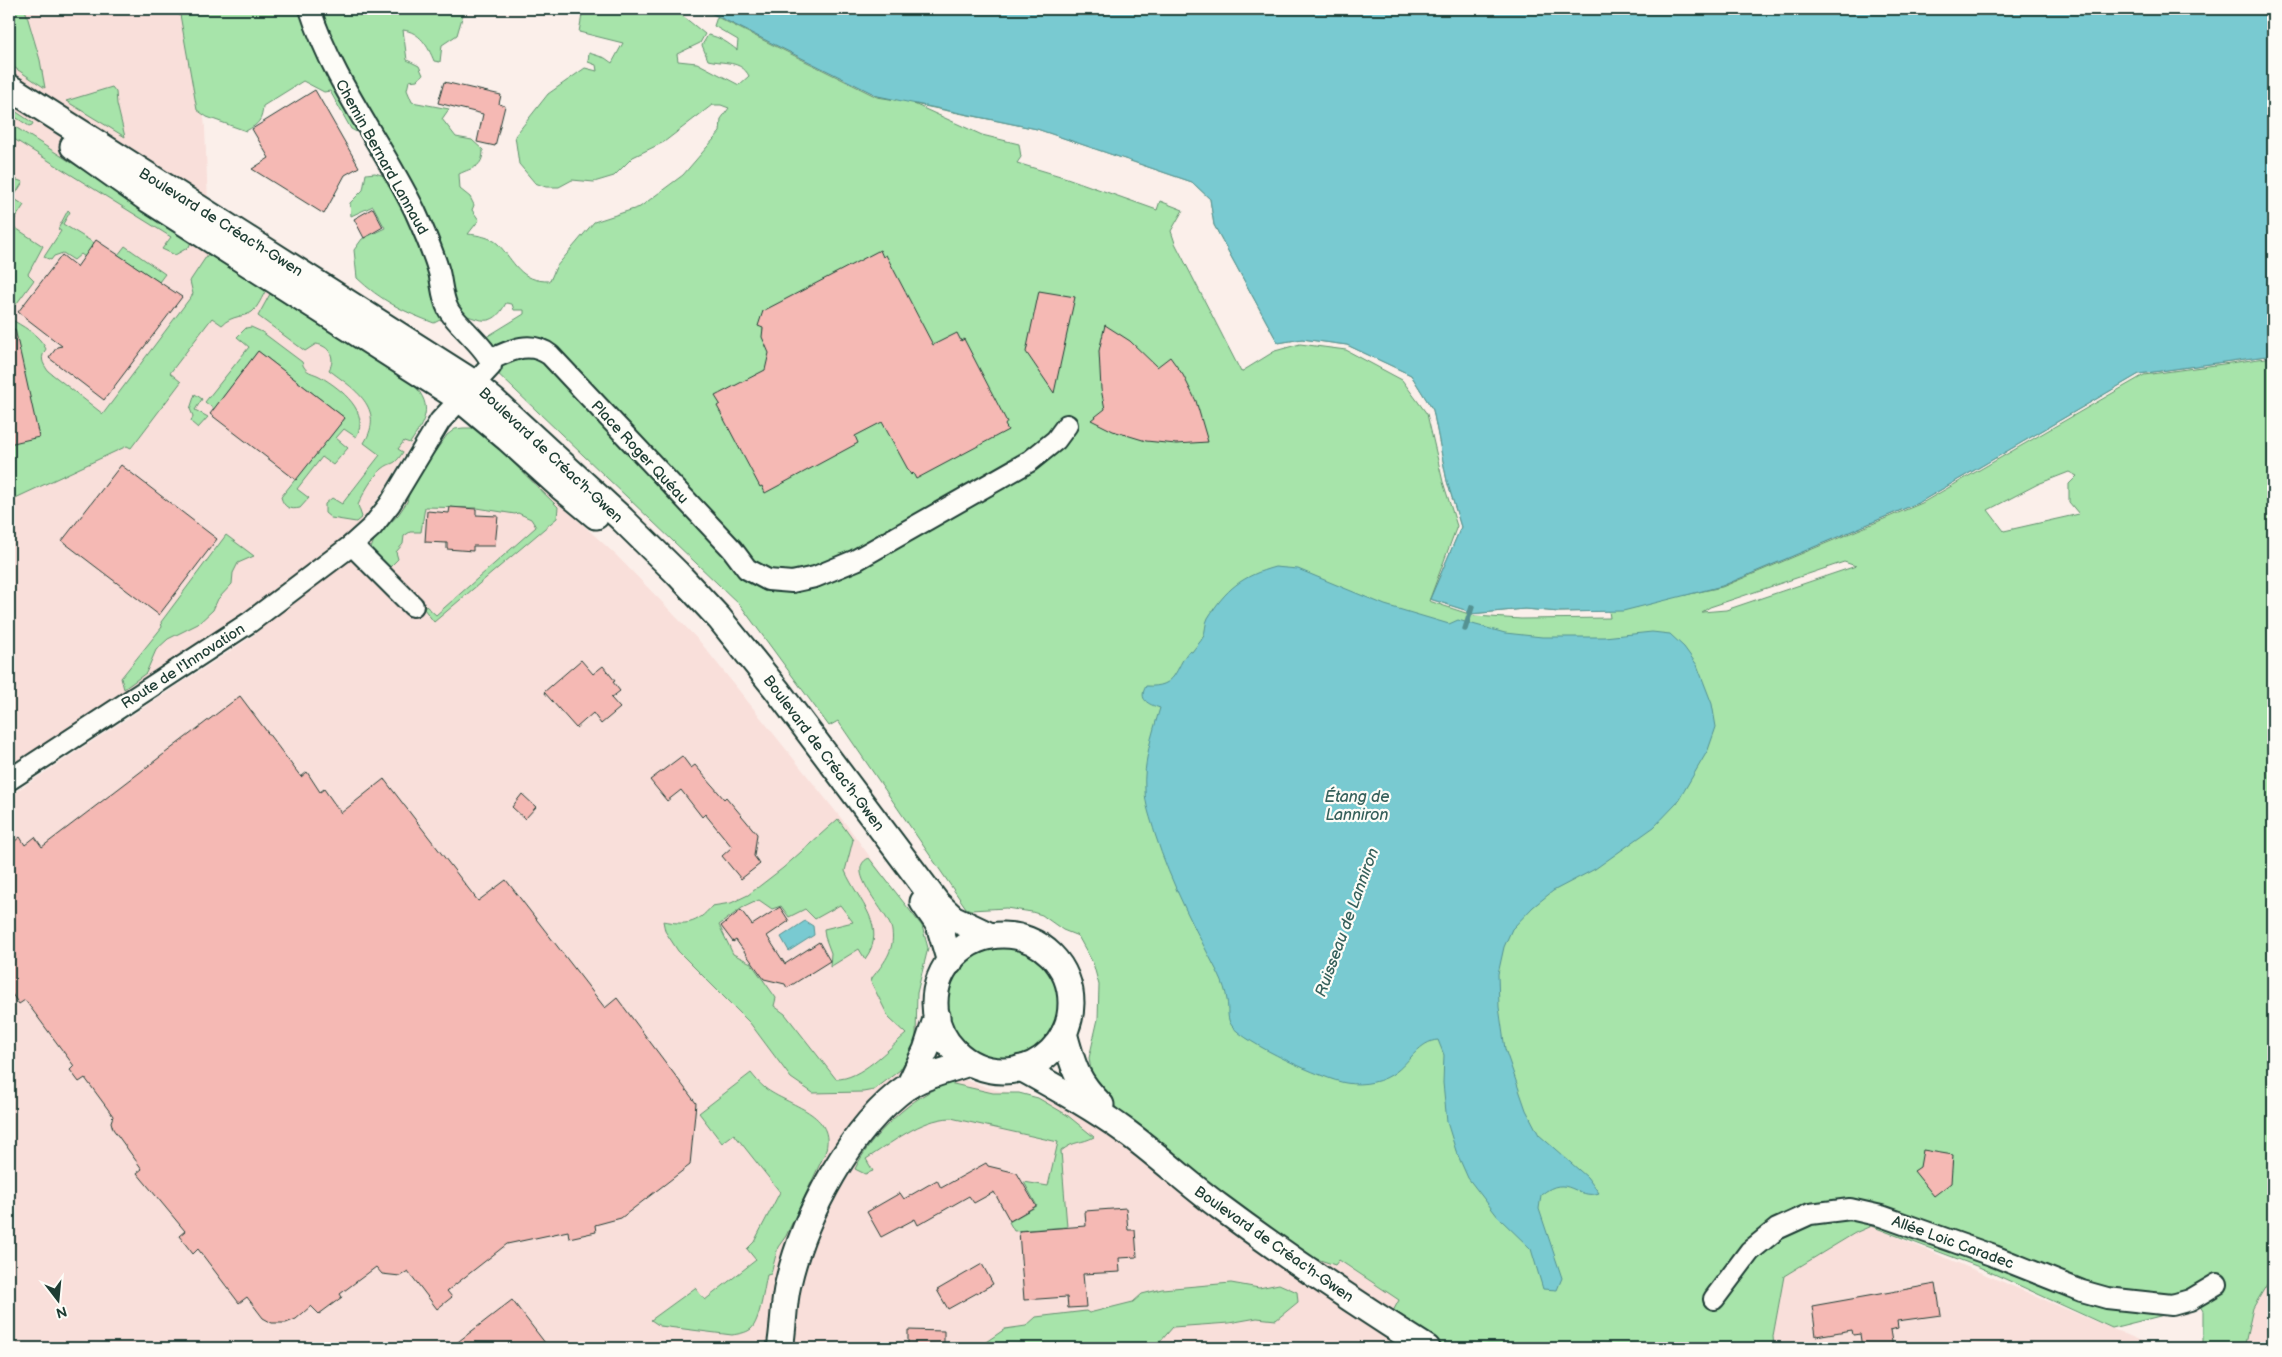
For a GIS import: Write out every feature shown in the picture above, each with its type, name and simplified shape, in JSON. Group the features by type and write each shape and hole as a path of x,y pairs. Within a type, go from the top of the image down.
{"street":[{"name":"Chemin Bernard Lannaud","path":"310,9 338,78 405,193 425,233 436,262 443,296 449,311 490,360"},
{"name":"Boulevard de Créac'h-Gwen","path":"9,87 344,300 568,469 677,573 719,618 777,690 937,903 953,918 991,936"},
{"name":"Boulevard de Créac'h-Gwen","path":"9,102 44,125 127,186 207,237 467,392 508,439 561,488 634,547 678,590 715,631 748,671 927,907 942,931 950,962"},
{"path":"207,237 220,234 327,300 344,300"},
{"name":"Place Roger Quéau","path":"490,360 510,351 531,346 544,351 569,374 732,549 747,568 759,577 768,580 792,582 815,577 856,560 1030,461 1056,440 1067,425"},
{"path":"467,392 491,366 490,360"},
{"name":"Route de l'Innovation","path":"9,780 250,622 352,545 382,516 405,482 440,421 467,392"},
{"path":"352,545 413,606"},
{"path":"991,936 1013,936 1030,940 1048,950 1060,965 1070,991 1069,1020 1064,1033 1054,1048 1041,1059 1021,1068 996,1070 969,1063 949,1043 937,1016 935,1000 938,985 950,962 968,945 991,936"},
{"path":"909,1086 926,1050 937,1016"},
{"name":"Boulevard de Créac'h-Gwen","path":"1064,1033 1074,1067 1083,1086 1127,1132 1222,1209 1338,1290 1427,1348"},
{"path":"781,1343 785,1298 798,1248 811,1213 843,1158 863,1131 882,1110 909,1086 969,1063"},
{"name":"Boulevard de Créac'h-Gwen","path":"1021,1068 1070,1094 1127,1132"},
{"name":"Allée Loic Caradec","path":"1714,1299 1750,1251 1772,1232 1785,1224 1810,1214 1850,1209 1881,1216 1994,1256 2082,1291 2107,1298 2172,1305 2190,1300 2217,1284"}],"shaded area":[{"path":"9,9 184,9 199,74 205,127 210,256 421,392 424,404 422,421 416,435 383,492 357,527 329,552 277,592 9,767"},
{"path":"474,428 482,432 617,556 661,601 701,643 849,828 915,919 923,933 914,1013 919,1028 962,1079 996,1090 1046,1099 1233,1201 1314,1258 1335,1264 1338,1260 1399,1300 1393,1313 1454,1348 9,1348 9,796 250,638 315,584 404,494 447,435 455,429"},
{"path":"1871,1226 2158,1348 1774,1348 1773,1336 1784,1276 1855,1233"},
{"path":"2273,1274 2273,1348 2244,1348 2253,1308"}],"green space":[{"path":"9,9 25,9 40,60 45,88 9,64"},
{"path":"179,9 462,9 462,18 457,35 442,45 440,62 434,61 426,45 419,37 403,30 407,60 419,66 423,75 417,80 409,81 407,90 412,102 449,109 442,119 456,137 472,140 483,150 483,156 479,164 459,174 460,189 470,197 474,205 472,210 479,220 468,234 492,240 498,244 519,270 532,278 550,281 556,267 594,222 640,207 683,175 720,132 721,119 729,108 721,105 712,105 664,142 633,157 614,176 594,182 572,180 559,187 546,187 535,183 519,164 515,136 548,94 585,68 597,71 596,65 588,62 589,53 605,58 612,63 623,43 579,32 583,9 674,9 705,34 700,43 677,54 678,61 697,63 739,85 749,76 746,71 737,65 708,60 702,45 708,35 720,39 737,50 738,40 714,26 717,17 877,97 896,100 878,96 703,9 2273,9 2273,355 2139,374 1920,502 1722,586 1685,595 1722,587 1922,503 2144,375 2273,357 2273,1274 2253,1308 2244,1348 2203,1348 2203,1311 2200,1306 2112,1328 1979,1267 1871,1226 1855,1233 1784,1276 1773,1336 1774,1348 1448,1348 1392,1313 1399,1300 1339,1260 1335,1265 1314,1258 1233,1201 1132,1121 1094,1088 1089,1058 1098,1019 1099,985 1093,963 1078,936 1063,930 1042,915 1032,912 1006,908 971,910 966,908 838,721 829,726 741,606 470,347 524,314 524,310 514,310 512,304 506,303 496,317 490,320 478,319 456,312 434,323 393,305 357,278 354,250 362,239 385,228 373,206 351,216 350,203 363,190 366,174 375,173 388,177 385,147 351,129 330,91 324,92 303,81 263,106 259,121 246,131 207,117 197,110","holes":["914,104 1037,129 1192,182 1210,199 1214,225 1278,343 1302,339 1347,345 1411,375 1433,410 1447,481 1461,527 1430,599 1465,610 1470,614 1525,609 1559,612 1609,611 1610,618 1521,619 1475,616 1429,601 1457,526 1443,482 1427,414 1402,380 1346,350 1300,344 1275,351 1241,372 1175,243 1171,231 1183,210 1160,201 1157,210 1067,178 1017,163 1021,157 1019,144 982,135","2069,472 2077,476 2069,484 2069,502 2079,514 2004,531 1988,510 2038,484","1844,562 1856,566 1726,610 1702,612 1710,607"]},
{"path":"112,87 116,92 125,137 66,101"},
{"path":"9,107 33,123 32,125 29,126 9,113"},
{"path":"9,123 192,239 189,247 175,255 162,249 171,237 9,136"},
{"path":"9,177 23,182 13,198 24,205 11,225 43,246 28,274 34,280 9,314"},
{"path":"68,210 70,212 63,224 112,254 106,273 81,254 74,260 63,253 54,256 51,260 44,257 61,231 58,229"},
{"path":"125,246 165,274 159,282 118,255"},
{"path":"208,254 266,290 252,312 230,319 222,325 212,318 170,373 181,382 131,448 127,446 9,501 9,318 30,331 43,344 46,349 42,360 48,371 103,414 193,294 190,281"},
{"path":"270,294 414,385 424,400 425,414 420,428 410,443 404,441 398,449 403,452 397,460 378,472 371,481 358,505 362,517 356,522 331,518 325,513 325,504 332,498 342,504 380,455 364,443 370,431 371,419 369,410 357,392 329,370 332,357 325,347 316,344 305,351 258,316"},
{"path":"251,327 262,332 302,362 307,371 321,377 337,388 352,402 360,419 360,428 356,437 344,429 336,438 348,448 333,465 322,457 297,489 309,498 300,508 293,509 288,507 284,504 281,497 345,418 258,351 214,409 205,402 249,347 237,337 246,328"},
{"path":"195,394 202,399 195,410 208,417 198,428 191,422 193,416 190,409"},
{"path":"474,428 482,432 558,507 557,518 434,622 424,609 426,606 436,615 536,527 531,519 518,513 477,508 425,507 421,532 410,532 404,536 403,544 396,552 398,559 388,569 370,551 374,540 398,515 407,502 411,485 447,435 455,429"},
{"path":"226,535 254,556 238,563 233,573 232,584 218,599 213,610 198,624 168,639 156,650 146,673 124,689 121,678 162,627 161,622"},
{"path":"838,819 853,840 845,871 869,914 873,925 872,947 865,959 859,949 830,967 831,953 824,929 853,922 840,905 815,919 805,909 789,917 781,906 772,909 759,900 742,908 719,925 733,954 751,963 776,998 774,1006 785,1014 836,1079 845,1078 864,1069 906,1034 889,1018 871,982 890,951 892,931 864,882 861,872 862,864 869,858 922,926 928,948 917,993 916,1036 914,1047 900,1070 874,1090 813,1093 791,1078 750,1023 678,951 665,931 663,921 690,922 701,917 712,906 731,903 748,895 783,868"},
{"path":"1004,946 1026,951 1044,963 1056,981 1061,1003 1056,1025 1044,1043 1026,1055 1004,1060 982,1055 964,1043 952,1025 947,1003 952,981 964,963 982,951"},
{"path":"751,1073 765,1088 808,1112 818,1120 824,1128 827,1139 825,1153 786,1236 778,1247 771,1274 767,1275 757,1319 751,1329 732,1335 660,1326 651,1320 695,1288 705,1300 756,1260 747,1249 754,1242 780,1192 734,1134 722,1143 699,1113"},
{"path":"949,1083 993,1093 1019,1093 1038,1098 1067,1115 1094,1137 1070,1145 1061,1151 1067,1227 1014,1231 1009,1222 1037,1206 1024,1182 1048,1186 1058,1142 951,1118 940,1119 917,1127 866,1159 873,1171 865,1174 855,1169 871,1143 894,1118 922,1096"},
{"path":"1231,1283 1259,1288 1279,1284 1297,1292 1298,1302 1276,1320 1257,1318 1229,1323 1173,1327 1160,1342 1149,1346 977,1348 1005,1329 1026,1326 1036,1317 1086,1311 1089,1313 1133,1302 1142,1294 1162,1289"}],"water":[{"path":"703,9 2273,9 2273,355 2139,374 1920,502 1722,586 1623,611 1559,612 1525,609 1470,614 1465,610 1430,599 1461,527 1447,481 1433,410 1411,375 1347,345 1302,339 1278,343 1214,225 1210,199 1192,182 1037,129 878,96"},
{"name":"Étang de Lanniron","path":"1275,567 1298,569 1385,605 1449,624 1458,620 1505,633 1542,637 1604,637 1652,632 1670,634 1684,647 1697,665 1712,704 1716,727 1708,750 1677,803 1654,827 1595,869 1553,891 1533,907 1512,929 1504,947 1498,974 1499,1007 1505,1049 1526,1110 1539,1135 1587,1177 1599,1193 1584,1193 1565,1186 1558,1186 1541,1195 1539,1209 1562,1278 1557,1290 1543,1289 1531,1249 1498,1217 1468,1178 1456,1151 1447,1122 1443,1083 1444,1055 1438,1040 1426,1044 1392,1075 1373,1082 1359,1084 1346,1083 1321,1075 1286,1060 1252,1042 1239,1033 1230,1023 1227,997 1222,981 1168,871 1155,834 1145,796 1147,759 1160,708 1146,701 1143,695 1144,691 1146,686 1156,686 1170,681 1189,651 1192,652 1202,639 1208,618 1228,591 1244,579"},
{"path":"805,921 813,926 814,935 789,951 781,937"}],"building":[{"path":"444,82 501,95 499,104 505,106 495,146 477,142 483,114 438,103"},
{"path":"315,90 359,167 345,175 324,214 252,169 269,158 252,129"},
{"path":"373,208 383,227 364,238 354,219"},
{"path":"96,240 182,297 104,400 49,358 57,347 62,346 18,312 62,255 77,267"},
{"path":"880,250 883,257 886,255 933,345 957,333 961,341 964,339 1007,422 1005,425 1008,430 916,479 913,473 911,475 882,422 855,436 858,443 765,493 717,406 720,404 715,396 765,370 769,353 762,337 763,328 758,326 763,311"},
{"path":"1039,291 1075,297 1054,393 1026,352"},
{"path":"1105,325 1130,341 1157,367 1170,357 1183,375 1196,401 1208,442 1176,444 1146,441 1113,431 1091,420 1105,409 1101,389 1099,351"},
{"path":"15,329 39,437 9,444 9,330"},
{"path":"258,351 345,418 296,480 210,414"},
{"path":"121,465 217,539 159,615 62,541"},
{"path":"450,507 476,509 476,515 498,516 495,546 473,546 473,551 447,549 447,543 425,542 427,511 449,513"},
{"path":"581,660 593,674 603,666 620,691 611,698 620,708 601,724 593,713 576,728 544,692"},
{"path":"240,696 301,777 307,772 320,792 324,789 341,813 384,779 478,901 506,880 605,1008 617,998 696,1103 690,1165 621,1218 595,1225 596,1232 569,1238 568,1231 507,1244 447,1291 452,1297 437,1309 408,1271 400,1276 382,1274 376,1267 340,1294 342,1297 319,1314 311,1306 296,1319 286,1323 272,1323 263,1318 247,1297 239,1303 198,1249 193,1254 179,1236 185,1231 137,1173 142,1169 113,1129 111,1122 113,1116 85,1078 79,1082 70,1070 74,1066 25,1000 19,1004 9,990 9,846 20,837 25,845 35,837 42,847"},
{"path":"682,756 691,768 695,765 724,799 726,797 757,834 754,856 760,864 741,879 722,856 732,847 705,814 702,817 681,790 667,801 650,780"},
{"path":"522,794 536,807 525,819 512,807"},
{"path":"780,907 789,921 767,936 785,964 819,942 830,961 787,988 785,984 764,979 736,940 733,942 721,926 741,910 752,925"},
{"path":"1923,1150 1953,1155 1951,1183 1934,1196 1914,1171 1920,1167"},
{"path":"986,1163 988,1166 1017,1173 1036,1206 1010,1221 994,1192 974,1203 969,1196 918,1225 915,1219 881,1237 867,1212 900,1193 904,1199 937,1180 941,1188"},
{"path":"1126,1208 1128,1230 1135,1230 1137,1257 1119,1258 1120,1272 1083,1274 1086,1307 1068,1308 1067,1297 1024,1300 1019,1231 1086,1226 1085,1211"},
{"path":"982,1264 993,1284 948,1309 937,1290"},
{"path":"1936,1284 1941,1315 1897,1321 1898,1328 1890,1330 1893,1348 1862,1348 1860,1334 1853,1335 1852,1330 1816,1336 1812,1306"},
{"path":"512,1300 549,1348 450,1348"},
{"path":"908,1330 944,1331 944,1348 908,1348"}],"waterway":[{"name":"Ruisseau de Lanniron","path":"1465,629 1472,607"}]}
